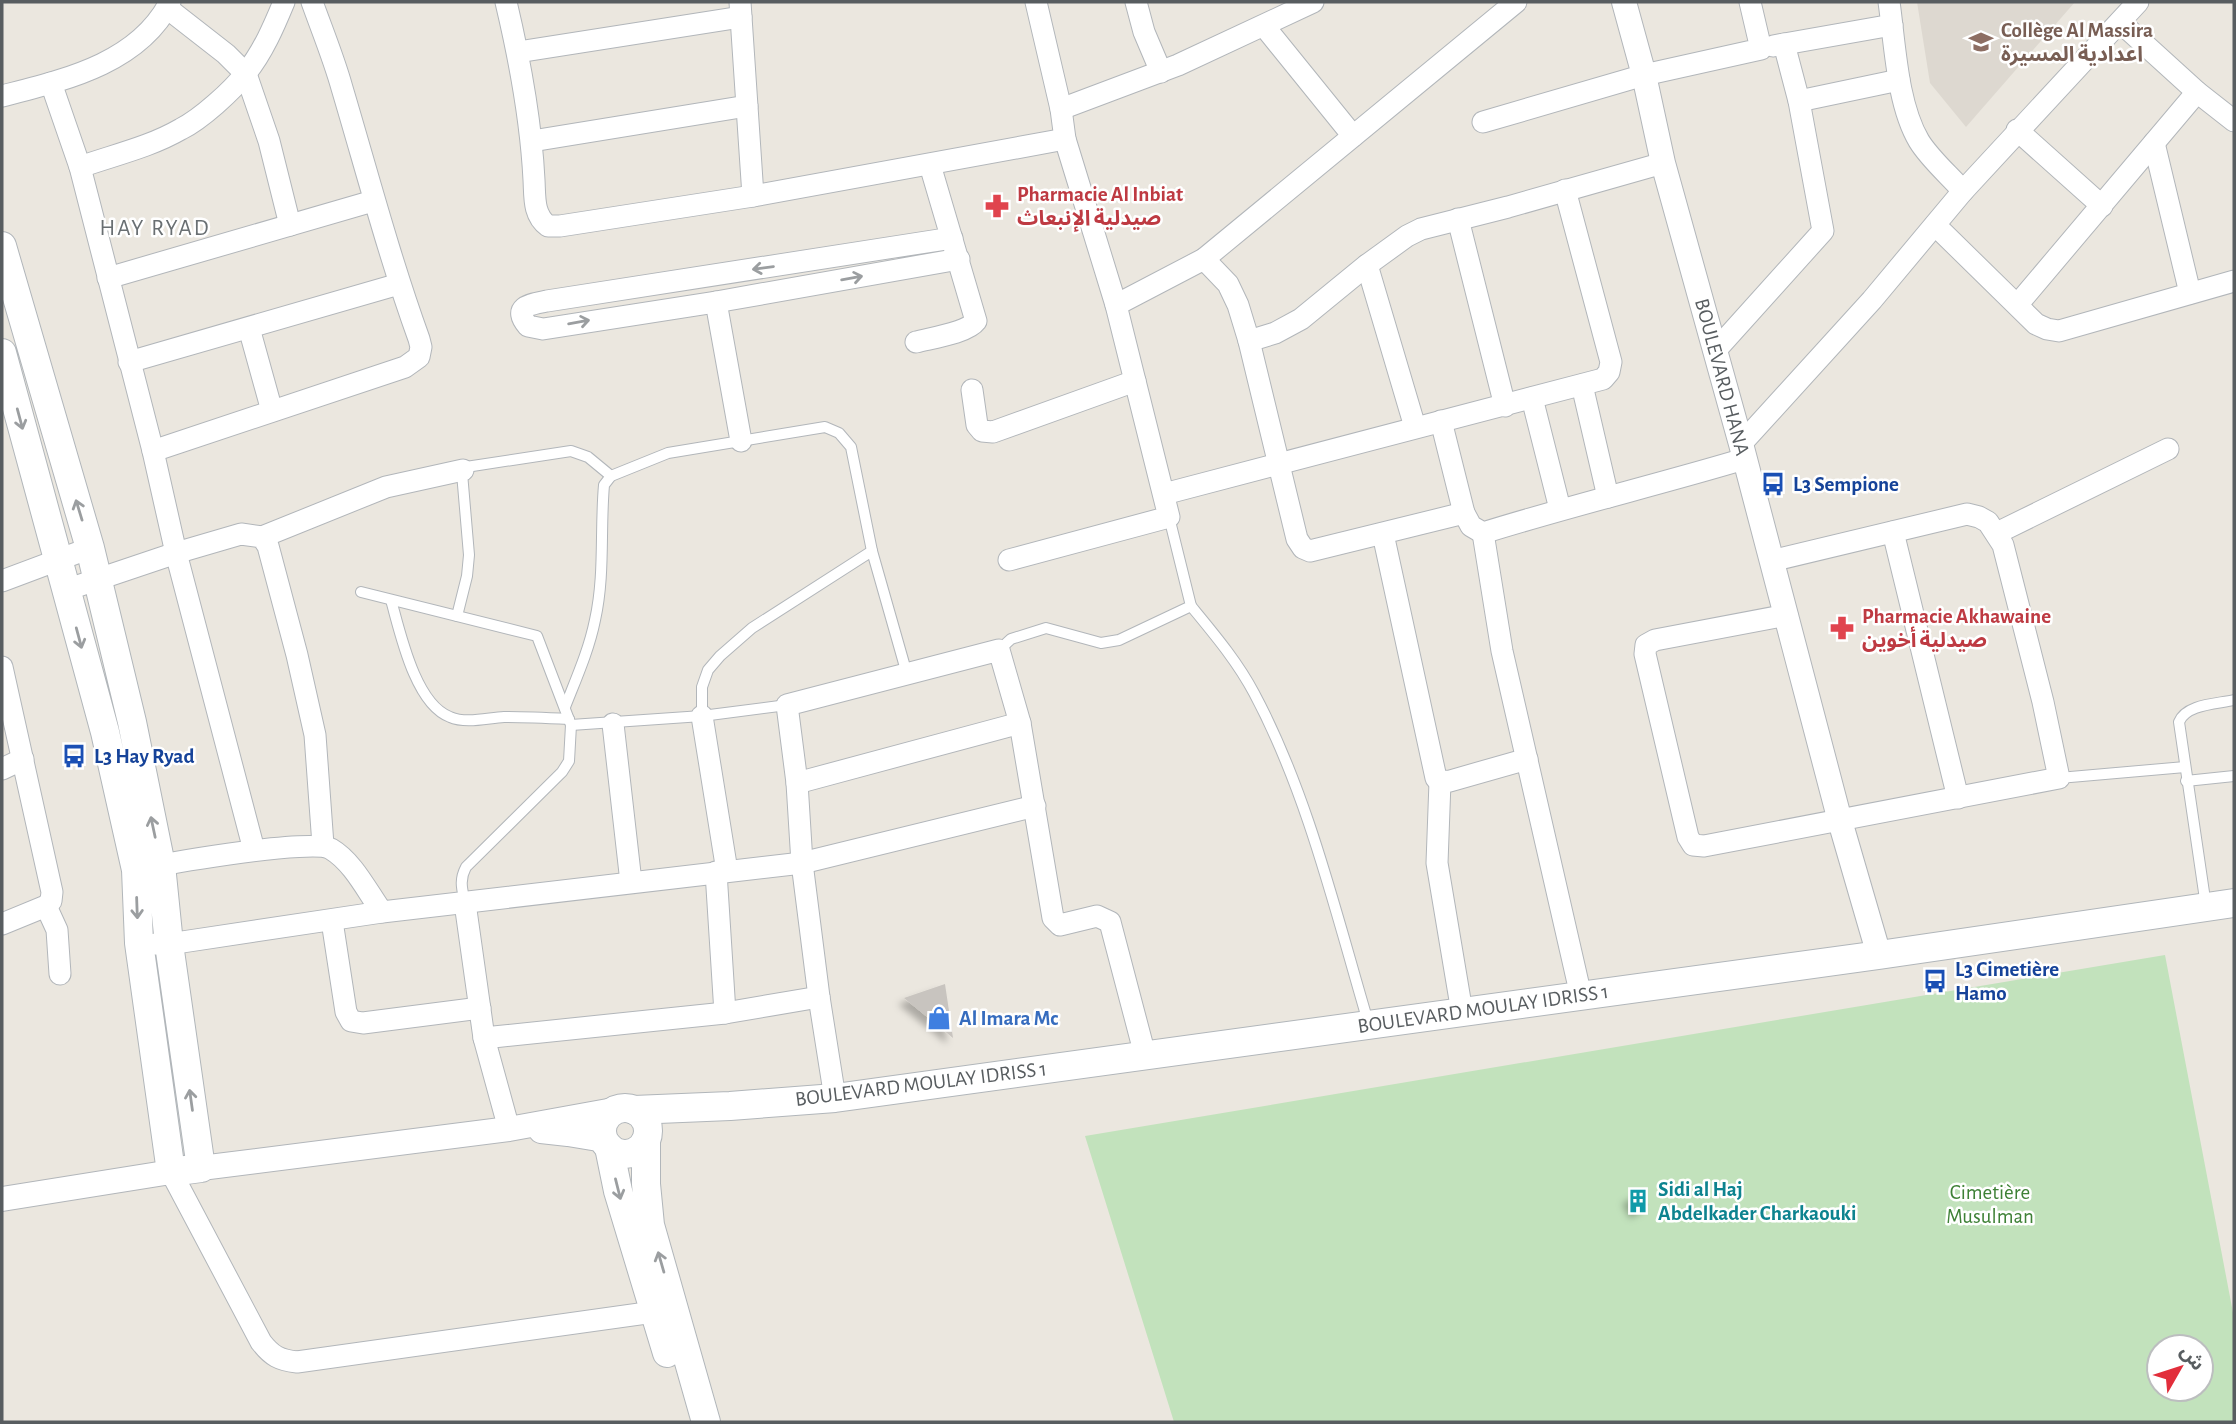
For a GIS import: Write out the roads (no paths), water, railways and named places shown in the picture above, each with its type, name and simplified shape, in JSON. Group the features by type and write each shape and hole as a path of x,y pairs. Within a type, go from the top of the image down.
{"main road":[{"path":"2,246 99,580 148,867 139,943 172,1172 201,1168 169,944 148,867 104,732 2,353"},
{"name":"BOULEVARD MOULAY IDRISS 1","path":"626,1109 730,1106 835,1098 1879,955 2234,903"},
{"name":"BOULEVARD MOULAY IDRISS 1","path":"647,1138 730,1106"},
{"path":"688,1422 664,1311 650,1225 645,1120 626,1109 612,1112 603,1125 618,1191 664,1311 706,1422"},
{"path":"607,1144 622,1154 629,1154 642,1147 647,1138"}],"street":[{"path":"80,167 158,140 201,117 246,74 273,29 284,2"},
{"path":"153,451 405,367 419,357 421,347 373,201 342,85 312,2"},
{"path":"506,2 518,52 532,141 536,208 548,226 753,196 1065,139"},
{"path":"1009,560 1169,517 1116,305 1065,139 1061,108 1036,2"},
{"path":"1136,2 1144,32 1161,72"},
{"path":"1061,108 1161,72 1313,2"},
{"path":"1116,305 1203,259 1516,2"},
{"name":"BOULEVARD HANA","path":"1624,2 1644,75 1663,163 1787,615 1840,821 1879,955"},
{"path":"1750,2 1761,49"},
{"path":"1889,2 1899,80 1911,124 1920,142 1963,191"},
{"path":"1441,421 1464,513 1471,526 1483,533 1608,497 1742,452 1963,191 2137,2"},
{"path":"2,96 51,83 115,59 145,37 168,5 246,74 269,141 290,225"},
{"path":"518,52 741,9 753,196"},
{"path":"2120,22 2197,92 2234,121"},
{"path":"1483,122 1644,75 1784,44 1892,25"},
{"path":"1264,26 1353,136"},
{"path":"1715,351 1823,231 1800,101 1784,44"},
{"path":"1800,101 1899,80"},
{"path":"51,83 80,167 153,451 176,553 254,850"},
{"path":"2018,304 2197,92"},
{"path":"532,141 747,106"},
{"path":"2017,130 2102,205"},
{"path":"2154,143 2190,293"},
{"path":"1249,341 1275,334 1301,320 1367,265 1421,229 1663,163"},
{"path":"916,341 966,329 974,324 975,316 930,165"},
{"path":"1164,494 1603,379 1609,372 1611,362 1565,190"},
{"path":"108,278 373,201"},
{"path":"1458,219 1505,406"},
{"path":"1935,225 2036,324 2047,329 2059,331 2234,281"},
{"path":"952,239 528,305 523,308 522,317 528,326 537,329 708,303 959,259"},
{"path":"1203,259 1228,284 1238,305 1297,539 1303,548 1310,551 1464,513"},
{"path":"812,261 816,284"},
{"path":"1367,265 1415,427"},
{"path":"698,277 708,303 741,441"},
{"path":"129,362 399,284"},
{"path":"626,288 631,314"},
{"path":"249,328 272,411"},
{"path":"972,390 977,425 982,431 993,432 1135,381"},
{"path":"1582,385 1608,497"},
{"path":"1532,398 1560,509"},
{"path":"1997,533 2168,449"},
{"path":"66,590 241,534 262,537 386,487 463,470"},
{"path":"1771,561 1967,514 1988,522 2003,545 2043,702 2059,778 1704,846 1693,845 1688,837 1644,654 1646,645 1655,640 1787,615"},
{"path":"1483,533 1502,651 1581,996"},
{"path":"1893,533 1958,798"},
{"path":"1383,534 1434,772 1440,782 1437,863 1462,1012"},
{"path":"262,537 268,546 297,655 314,735 323,845"},
{"path":"2,581 90,548"},
{"path":"835,1098 802,863 797,783 787,705 999,650 1020,723 1053,918 1055,923 1060,925 1097,916 1110,922 1145,1055"},
{"path":"2,924 46,906 51,901 50,878 3,674"},
{"path":"702,716 721,871 725,1013"},
{"path":"797,783 1020,723"},
{"path":"613,724 631,882"},
{"path":"2,769 23,758"},
{"path":"1440,782 1527,759"},
{"path":"139,943 169,944 382,912 802,863 1035,806"},
{"path":"148,867 254,850 323,845 339,856 353,871 382,912"},
{"path":"465,903 484,1038 509,1129"},
{"path":"46,906 57,930 60,974"},
{"path":"332,921 346,1012 351,1021 363,1023 480,1008"},
{"path":"484,1038 725,1013 819,997"},
{"path":"195,1217 201,1168 509,1129 626,1109"},
{"path":"509,1129 568,1134 607,1144"},
{"path":"2,1199 172,1172 261,1342 271,1356 283,1361 297,1362 664,1311"}],"lane":[{"path":"465,903 461,876 466,867 562,772 569,761 568,717 595,621 603,549 604,485 611,476 668,453 825,428 839,433 851,447 872,551 907,674"},
{"path":"457,615 467,576 469,555 463,470 467,466 571,451 588,457 611,476"},
{"path":"1169,517 1191,607 1229,653 1253,691 1289,766 1370,1025"},
{"path":"702,716 702,687 708,670 719,656 752,628 872,551"},
{"path":"361,592 537,636 568,717"},
{"path":"391,600 407,653 431,704 441,712 461,720 568,717 613,724 787,705"},
{"path":"999,650 1011,639 1046,628 1101,643 1119,640 1191,607"},
{"path":"2206,907 2179,722 2181,715 2188,710 2234,700"},
{"path":"2059,778 2185,767"},
{"path":"2186,780 2234,776"}],"place":[{"name":"Collège Al Massira اعدادية المسيرة","path":"1981,42"},
{"name":"Pharmacie Al Inbiat صيدلية الإنبعاث","path":"997,206"},
{"name":"L3 Sempione","path":"1773,484"},
{"name":"Pharmacie Akhawaine صيدلية أخوين","path":"1842,628"},
{"name":"L3 Hay Ryad","path":"74,756"},
{"name":"L3 Cimetière Hamo","path":"1935,981"},
{"name":"Al Imara Mc","path":"939,1018"},
{"name":"Sidi al Haj Abdelkader Charkaouki","path":"1638,1201"}],"district":[{"name":"HAY RYAD","path":"155,228"}],"park label":[{"name":"Cimetière Musulman","path":"1990,1204"}]}
